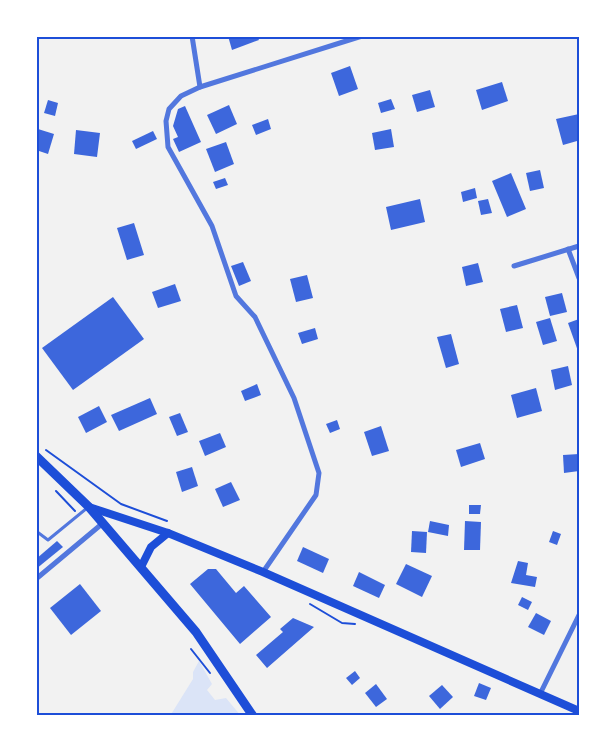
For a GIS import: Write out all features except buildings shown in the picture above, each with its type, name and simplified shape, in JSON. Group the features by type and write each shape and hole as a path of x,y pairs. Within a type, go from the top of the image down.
{"main road":[{"path":"36,456 89,507 196,632 253,716"},
{"path":"89,507 168,533 263,572 579,711"},
{"path":"141,567 151,547 168,533"}],"street":[{"path":"192,36 200,87"},
{"path":"263,572 316,495 319,473 294,398 255,317 236,296 212,226 168,147 166,121 169,109 181,96 200,87 362,36"},
{"path":"514,266 579,246"},
{"path":"568,249 579,278"},
{"path":"36,579 103,523"},
{"path":"540,694 579,615"}],"lane":[{"path":"36,531 48,540 89,507"}],"path":[{"path":"310,604 342,623 358,625"}],"shaded area":[{"path":"199,661 212,684 207,690 215,700 226,698 241,716 170,716 193,679 193,672"}]}
